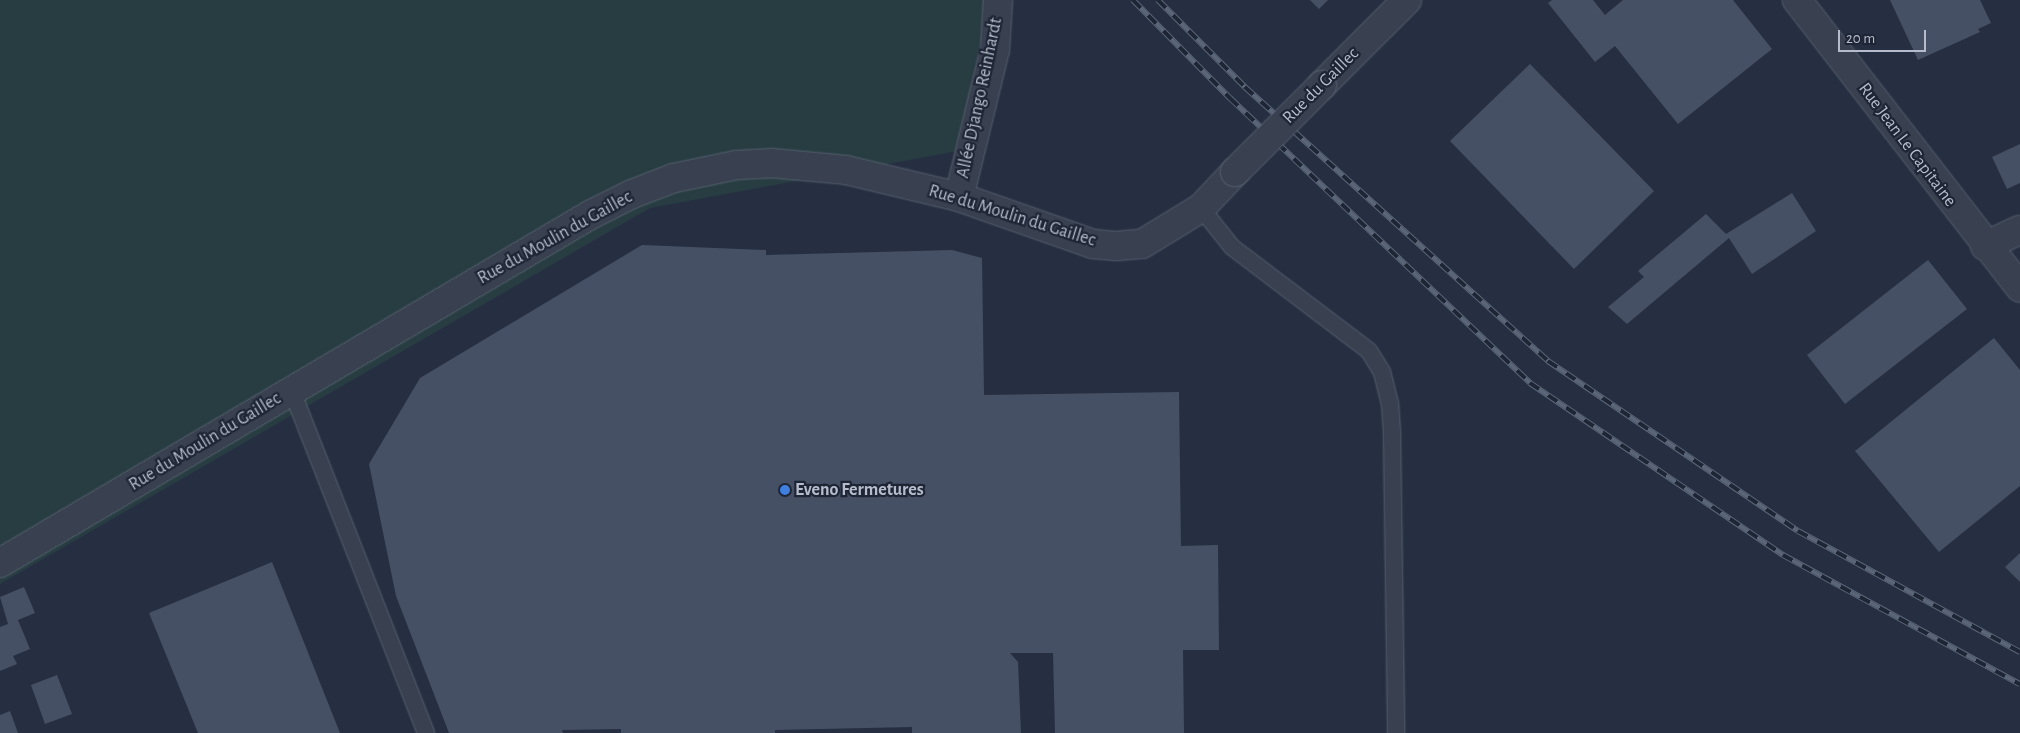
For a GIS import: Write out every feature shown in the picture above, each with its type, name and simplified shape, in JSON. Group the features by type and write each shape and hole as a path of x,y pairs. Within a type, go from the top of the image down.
{"street":[{"name":"Allée Django Reinhardt","path":"959,197 995,49 998,0"},
{"name":"Rue du Gaillec","path":"1235,172 1407,0"},
{"name":"Rue Jean Le Capitaine","path":"1797,0 1985,246 2020,288"},
{"name":"Rue du Moulin du Gaillec","path":"0,563 590,215 632,194 674,178 738,165 771,163 846,170 959,197 1093,244 1117,246 1142,244 1201,208 1235,172"},
{"path":"1985,246 2020,230"}],"lane":[{"path":"1201,208 1232,247 1369,351 1382,372 1390,403 1392,434 1396,733"},
{"path":"292,391 426,733"}],"green space":[{"path":"0,0 989,0 958,151 650,208 0,584"}],"building":[{"path":"1310,0 1328,0 1319,9"},
{"path":"1552,0 1593,0 1605,15 1623,0 1733,0 1772,49 1678,124 1615,46 1595,62 1548,3"},
{"path":"1890,0 1980,0 1991,23 1978,29 1980,32 1918,60"},
{"path":"1530,64 1654,191 1574,269 1450,141"},
{"path":"2020,144 2020,183 2007,189 1992,157"},
{"path":"1792,193 1816,231 1752,274 1729,238 1627,324 1608,307 1644,277 1638,271 1706,214 1726,234"},
{"path":"642,245 766,250 766,255 952,250 982,258 984,395 1179,392 1181,546 1218,545 1219,650 1183,650 1184,733 1055,733 1053,653 1010,653 1018,662 1021,733 912,733 912,727 775,730 775,733 621,733 621,729 562,730 563,733 449,733 396,596 369,464 420,378"},
{"path":"1928,260 1967,309 1845,404 1807,355"},
{"path":"1994,338 2020,370 2020,486 1939,552 1855,451"},
{"path":"2020,553 2020,582 2005,567"},
{"path":"272,562 340,733 198,733 149,613"},
{"path":"24,587 35,613 18,620 30,649 13,656 17,664 0,671 0,627 8,624 0,597"},
{"path":"57,675 72,714 45,724 31,685"},
{"path":"10,711 18,733 0,733 0,715"}],"railway":[{"path":"1133,0 1230,98 1530,383 1783,555 2020,684"},
{"path":"1158,0 1245,87 1548,361 1798,531 2020,652"}],"place":[{"name":"Eveno Fermetures","path":"785,490"}]}
